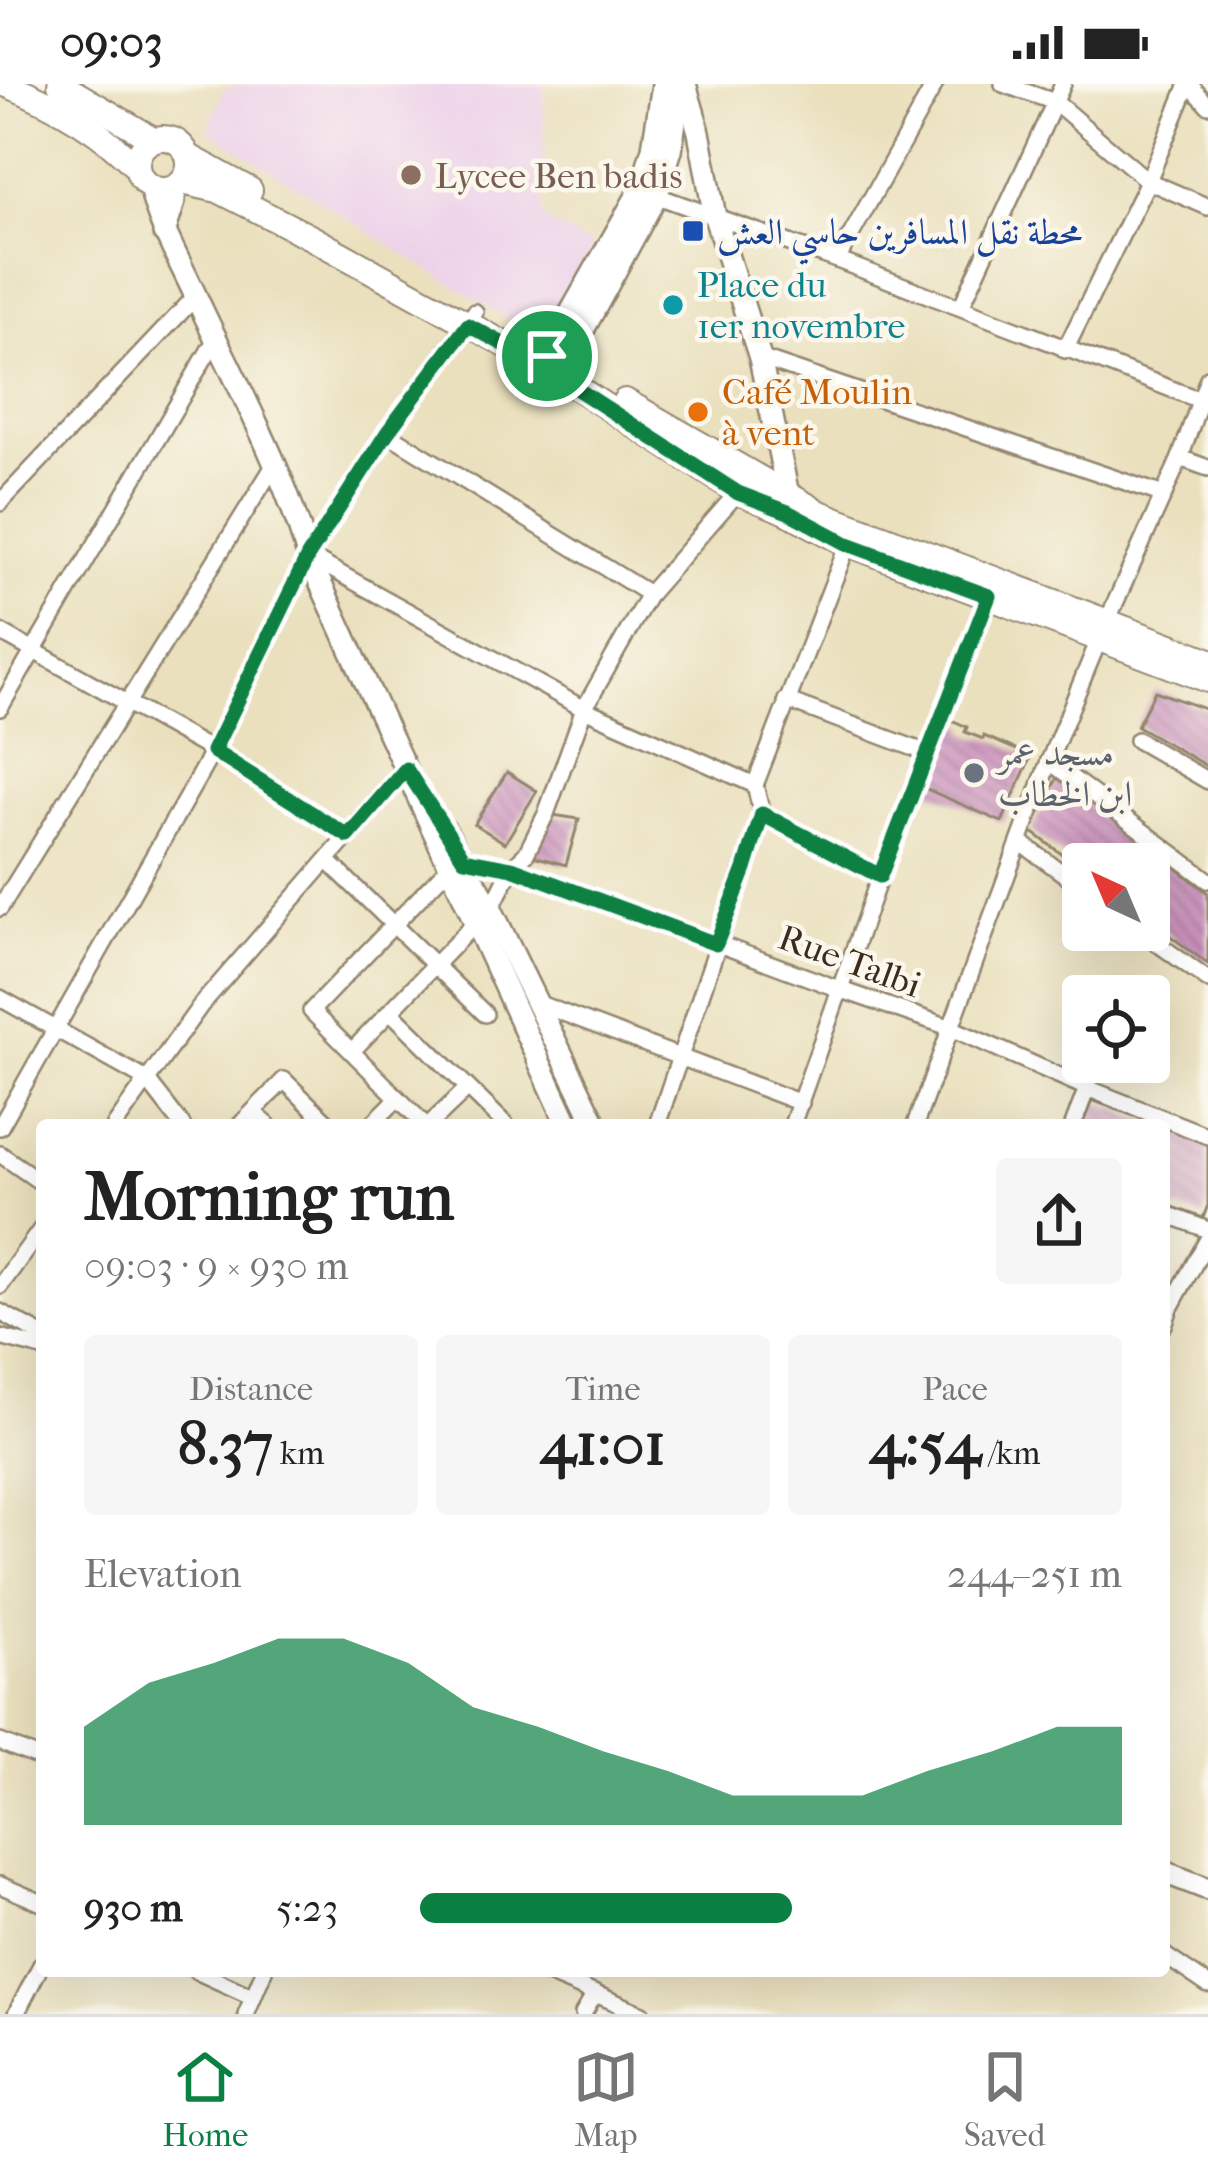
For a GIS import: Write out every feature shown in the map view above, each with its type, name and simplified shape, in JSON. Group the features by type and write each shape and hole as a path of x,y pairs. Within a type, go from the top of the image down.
{"main road":[{"path":"5,84 83,124 161,181 218,190 471,319"},
{"path":"70,87 154,139 170,139 184,148 189,170 161,181"},
{"path":"154,139 140,150 161,181"},
{"path":"188,156 820,513 1104,629 1208,680"},
{"path":"552,365 738,493 788,512 848,544 989,596 1208,660"}],"street":[{"path":"649,193 663,84"},
{"path":"552,365 671,150 682,84"},
{"path":"682,84 699,132 715,218 760,358 788,495"},
{"path":"837,260 935,84"},
{"path":"1003,84 1055,102 1148,181 1208,207"},
{"path":"961,307 1063,84"},
{"path":"1065,350 1148,181 1188,84 1208,105"},
{"path":"161,181 164,233 274,464 308,556 406,769 483,916 566,1119"},
{"path":"649,193 1204,402"},
{"path":"0,503 196,296"},
{"path":"0,1126 213,751 308,556 387,433 471,319"},
{"path":"0,708 215,340"},
{"path":"760,358 1164,495"},
{"path":"917,1119 1049,761 1204,402 1208,378"},
{"path":"387,433 649,594"},
{"path":"1180,458 1208,468"},
{"path":"0,908 274,464"},
{"path":"352,1052 483,916 526,854 546,814 584,709 649,594 738,493"},
{"path":"659,1119 762,814 755,785 848,544"},
{"path":"308,556 584,709 755,785"},
{"path":"794,1119 880,876 989,596"},
{"path":"0,632 213,751 348,836"},
{"path":"786,700 927,753"},
{"path":"1137,740 1208,781"},
{"path":"1049,761 1208,880"},
{"path":"120,1119 202,1005 406,769"},
{"path":"762,814 880,876"},
{"path":"1020,842 1062,873"},
{"path":"327,860 485,1015"},
{"path":"421,1119 311,1011 457,862"},
{"name":"Rue Talbi","path":"457,862 512,868 949,1027 1166,1119"},
{"path":"483,916 537,1004 593,1119"},
{"path":"1168,951 1208,980"},
{"path":"0,998 147,1081 177,1119"},
{"path":"537,1004 801,1102"},
{"path":"390,1011 500,1119"},
{"path":"246,1119 284,1080 325,1119"},
{"path":"434,1119 468,1088"},
{"path":"1075,1119 1088,1088"},
{"path":"377,1119 398,1098"},
{"path":"253,1112 261,1119"},
{"name":"Rue Talbi","path":"1170,1121 1208,1136"},
{"path":"0,1154 36,1179"},
{"path":"1170,1215 1208,1230"},
{"path":"0,1286 36,1236"},
{"path":"1170,1306 1208,1239"},
{"path":"0,1312 36,1332"},
{"path":"0,1337 36,1346"},
{"path":"0,1742 36,1757"},
{"path":"1170,1874 1208,1888"},
{"path":"0,1885 36,1900"},
{"path":"1170,1959 1208,1985"},
{"path":"16,2014 36,1975"},
{"path":"209,1977 253,1997"},
{"path":"245,2014 261,1977"},
{"path":"555,1977 643,2014"},
{"path":"583,2014 595,1994"}],"shaded area":[{"name":"Lycee Ben badis","path":"247,84 544,84 543,219 594,247 539,339 208,130 224,89"}],"building":[{"path":"1155,691 1208,710 1208,767 1137,726"},
{"path":"945,717 967,727 965,732 1031,756 1002,822 915,784"},
{"path":"507,772 537,791 505,843 474,824"},
{"path":"1059,774 1145,843 1062,843 1062,854 1031,831"},
{"path":"546,814 579,819 566,865 526,854"},
{"path":"1170,863 1208,893 1208,964 1170,936"},
{"path":"1092,1100 1142,1119 1084,1119"},
{"path":"1170,1129 1208,1143 1208,1205 1203,1218 1170,1206"}],"place":[{"name":"Lycee Ben badis","path":"411,175"},
{"name":"محطة نقل المسافرين حاسي العش","path":"693,231"},
{"name":"Place du 1er novembre","path":"673,305"},
{"name":"Café Moulin à vent","path":"698,412"},
{"name":"مسجد عمر ابن الخطاب","path":"974,773"}],"route":[{"path":"468,325 542,365 547,356 563,365 557,376 738,493 788,512 848,544 989,596 880,876 762,814 716,944 512,868 464,859 406,769 348,836 213,751 308,556 387,433 468,325"}]}
